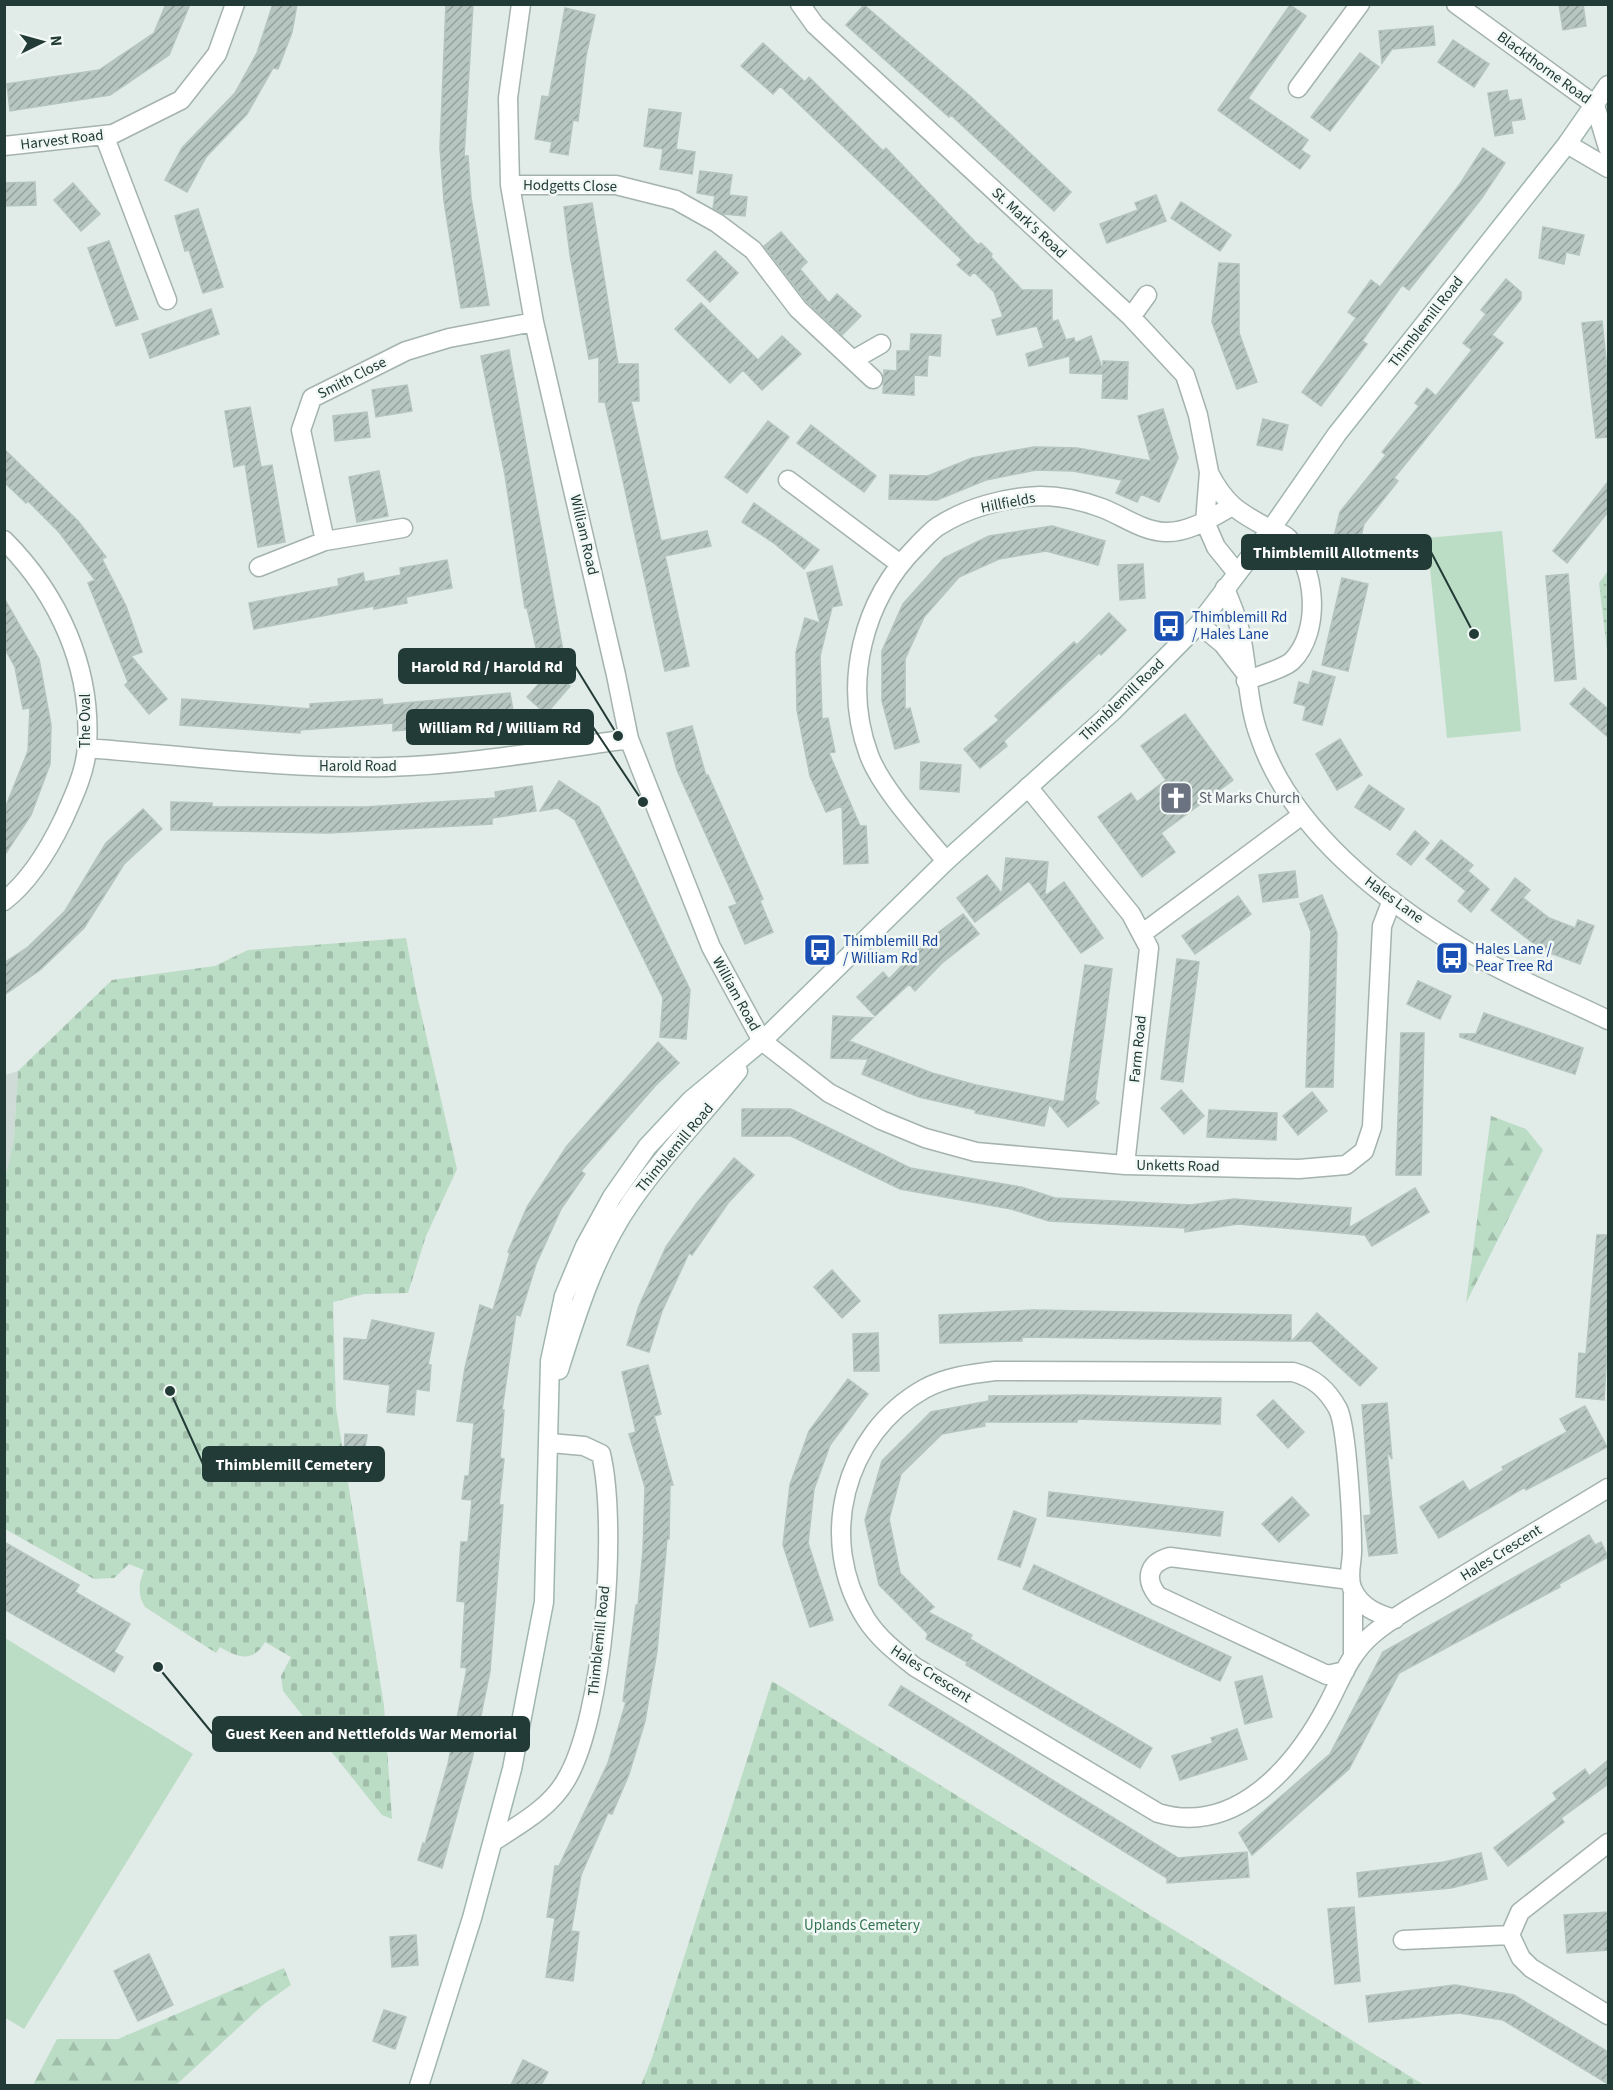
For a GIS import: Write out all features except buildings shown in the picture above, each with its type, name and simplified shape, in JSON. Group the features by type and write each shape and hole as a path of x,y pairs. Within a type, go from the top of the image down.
{"street":[{"name":"Harvest Road","path":"4,146 113,134 181,100 217,54 235,4"},
{"name":"William Road","path":"521,4 508,98 510,185 534,322 629,739 711,947 762,1041"},
{"name":"St. Mark's Road","path":"800,4 815,25 1131,317 1185,375 1198,415 1209,472 1205,522 1216,547 1237,573"},
{"path":"1298,88 1360,4"},
{"name":"Blackthorne Road","path":"1456,4 1595,105 1608,148"},
{"name":"Thimblemill Road","path":"419,2085 494,1841 512,1769 544,1602 551,1398 582,1297 629,1204 659,1163 762,1041 946,861 1113,711 1199,624 1271,529 1337,434 1567,144 1608,86"},
{"path":"104,135 167,300"},
{"path":"1567,144 1608,168"},
{"name":"Hodgetts Close","path":"510,185 616,185 676,200 717,223 753,250 798,309 873,379"},
{"path":"1131,317 1148,296"},
{"name":"Smith Close","path":"325,541 301,430 312,399 347,378 406,351 449,338 534,322"},
{"path":"853,360 881,344"},
{"name":"St. Mark's Road","path":"1209,472 1221,496 1232,506 1287,537 1301,556 1311,581 1311,618 1304,640 1292,662 1246,677"},
{"path":"788,480 900,564"},
{"name":"Hillfields","path":"946,861 900,805 869,756 857,700 861,646 878,597 900,564 936,528 983,505 1040,496 1072,500 1102,508 1145,528 1167,532 1205,522 1232,506"},
{"path":"259,567 325,541 404,528"},
{"name":"The Oval","path":"4,540 22,558 56,606 85,681 87,748 76,793 51,846 4,901"},
{"name":"Hales Lane","path":"1225,588 1240,630 1246,677 1259,738 1279,781 1302,815 1367,882 1466,951 1608,1020"},
{"name":"Hales Lane","path":"1199,624 1223,644 1246,677"},
{"name":"Harold Road","path":"87,748 321,766 390,767 534,753 629,739"},
{"name":"Farm Road","path":"1028,787 1131,914 1149,948 1125,1165"},
{"path":"1143,933 1302,815"},
{"name":"Unketts Road","path":"762,1041 829,1093 881,1120 925,1138 976,1152 1125,1165 1299,1169 1346,1165 1364,1151 1372,1127 1382,926 1392,900"},
{"name":"Hales Crescent","path":"995,1371 1293,1372 1307,1376 1322,1386 1339,1412 1352,1547 1351,1585 1353,1653 1306,1739 1252,1798 1237,1807 1207,1817 1174,1818 1158,1813 915,1667 886,1644 866,1618 851,1588 843,1560 840,1530 844,1494 854,1464 885,1418 924,1389 963,1375 995,1371"},
{"name":"Thimblemill Road","path":"494,1841 537,1813 566,1781 584,1741 595,1690 607,1570 605,1473 601,1454 584,1446 550,1443"},
{"name":"Hales Crescent","path":"1353,1653 1395,1619 1608,1488"},
{"path":"1345,1671 1327,1675 1158,1596 1150,1586 1149,1576 1152,1566 1159,1560 1170,1557 1351,1585 1372,1612 1395,1619"},
{"path":"1608,1843 1520,1912 1510,1935 1521,1958 1532,1968 1608,2015"},
{"path":"1403,1940 1510,1935"}],"shaded area":[{"path":"18,1071 14,1139 5,1184 5,1075"}],"green space":[{"path":"1502,531 1521,731 1447,738 1427,538"},
{"path":"1608,571 1608,658 1599,583"},
{"path":"406,938 457,1169 426,1236 408,1293 364,1294 333,1302 336,1408 384,1706 392,1819 382,1815 283,1691 281,1676 291,1657 265,1642 250,1656 239,1656 220,1647 216,1653 145,1607 140,1589 144,1570 129,1564 114,1578 94,1579 5,1529 4,1184 14,1139 18,1071 112,980 215,966 248,950"},
{"path":"1491,1116 1526,1129 1543,1150 1466,1303"},
{"path":"5,1638 193,1754 24,2029 4,2017"},
{"name":"Uplands Cemetery","path":"772,1681 1424,2085 641,2085 652,2058"},
{"path":"284,1968 291,1985 264,2004 176,2085 33,2085 57,2039 118,2039"}],"place":[{"name":"Thimblemill Rd / Hales Lane","path":"1169,626"},
{"name":"Thimblemill Allotments","path":"1474,634"},
{"name":"Harold Rd / Harold Rd","path":"618,736"},
{"name":"St Marks Church","path":"1176,798"},
{"name":"William Rd / William Rd","path":"643,802"},
{"name":"Thimblemill Rd / William Rd","path":"820,950"},
{"name":"Hales Lane / Pear Tree Rd","path":"1452,958"},
{"name":"Thimblemill Cemetery","path":"170,1391"},
{"name":"Guest Keen and Nettlefolds War Memorial","path":"158,1667"}]}
